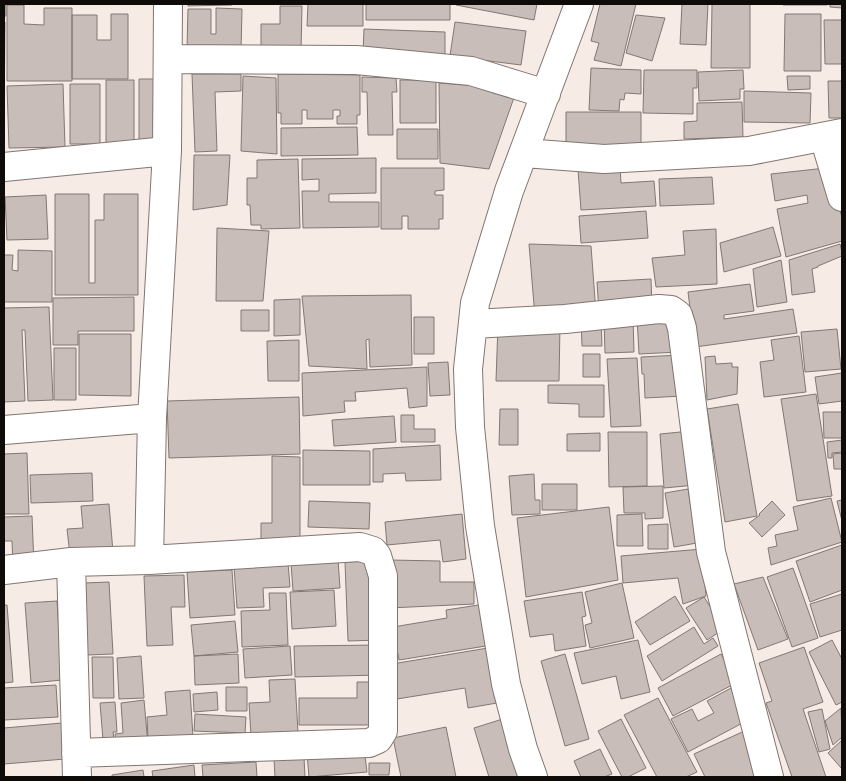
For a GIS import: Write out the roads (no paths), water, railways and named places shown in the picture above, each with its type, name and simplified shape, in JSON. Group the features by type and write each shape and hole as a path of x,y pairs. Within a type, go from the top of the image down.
{"street":[{"path":"149,560 152,418 167,151 168,4"},
{"path":"533,777 523,749 506,684 480,526 470,427 468,369 475,303 509,192 580,4"},
{"path":"168,59 356,60 471,71 546,94"},
{"path":"524,153 604,159 749,151 833,135 842,197"},
{"path":"4,167 167,151"},
{"path":"473,324 565,319 659,309 670,310 678,314 682,328 711,552 769,777"},
{"path":"4,430 152,418"},
{"path":"4,570 71,562 149,560 360,548 374,551 382,576 382,731 378,739 369,743 77,765 71,562"}]}
